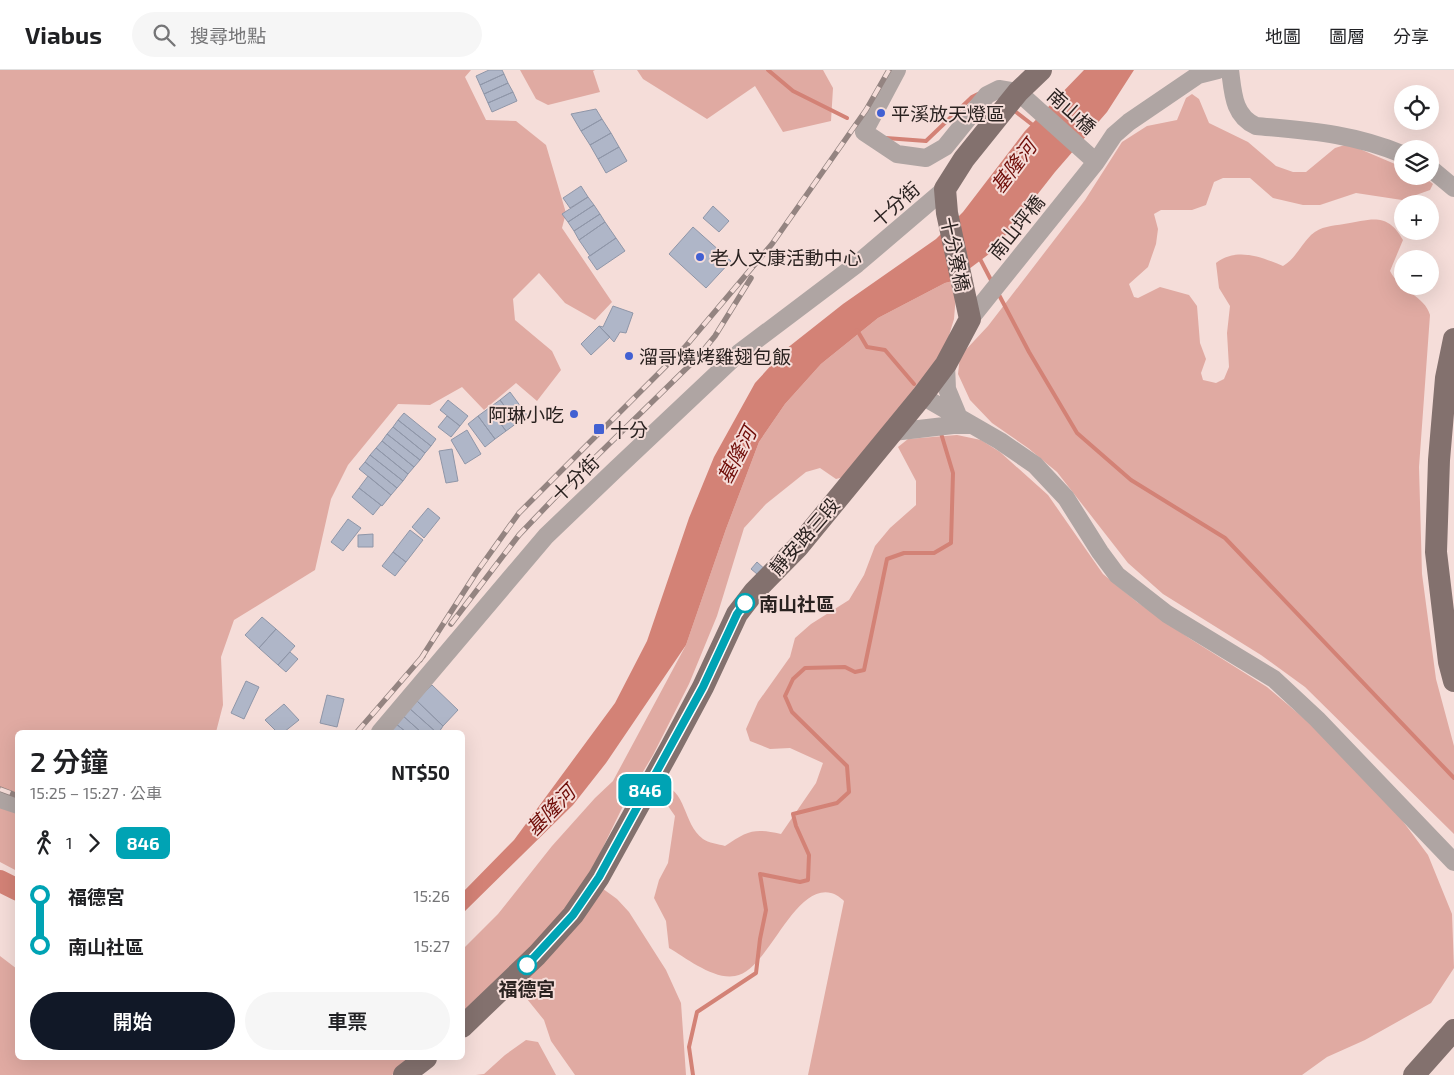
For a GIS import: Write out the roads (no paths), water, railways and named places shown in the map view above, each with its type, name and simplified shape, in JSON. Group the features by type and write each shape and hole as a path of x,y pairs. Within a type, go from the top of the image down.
{"main road":[{"path":"945,189 964,159 1018,92 1041,70"},
{"name":"十分寮橋","path":"945,189 946,213 970,319"},
{"name":"靜安路三段","path":"465,1024 537,956 573,915 599,877 703,687 737,614 754,592 798,547 922,396 946,364 970,319"},
{"path":"1454,339 1446,378 1439,460 1436,552 1449,662 1454,681"},
{"path":"1414,1075 1454,1030"},
{"path":"404,1075 423,1060"}],"street":[{"name":"十分街","path":"897,70 864,132 897,154 907,156 926,158 945,148 987,95 999,89 1018,92"},
{"name":"南山坪橋","path":"970,319 1096,162 1114,135 1129,122 1198,75 1218,70"},
{"path":"1230,70 1238,112 1247,122 1256,126 1352,137 1373,142 1394,151"},
{"name":"南山橋","path":"1018,92 1096,162"},
{"path":"1439,176 1454,188"},
{"name":"十分街","path":"382,730 546,536 739,354 856,264 945,189"},
{"path":"946,364 947,389 965,422"},
{"path":"922,396 1000,441 1035,464 1066,498 1117,575 1167,614 1274,679 1323,725 1452,858"},
{"path":"893,432 965,422"},
{"path":"0,799 15,804"}],"water":[{"path":"1084,70 1134,70 1107,112 1055,172 993,251 953,281 945,283 878,318 821,364 785,404 759,442 726,529 686,645 606,763 573,805 465,911 465,890 514,840 615,703 647,641 689,518 714,457 755,383 786,349 843,304 936,239 963,212 1025,131"}],"waterway":[{"path":"768,70 793,91 847,118"},
{"path":"886,138 926,141 972,97 978,94"},
{"path":"1016,112 1034,126"},
{"path":"979,257 992,282"},
{"path":"998,293 1029,352 1077,433 1131,480 1225,538 1454,778"},
{"path":"857,330 867,347 885,350 914,384"},
{"path":"693,1075 689,1047 697,1012 756,973 766,910 760,874 800,882 808,880 809,855 796,826 793,814 837,803 849,792 847,766 792,712 785,696 793,679 805,668 845,667 855,672 864,670 887,559 904,553 934,553 951,543 953,473 940,430"},
{"name":"基隆河","path":"0,881 15,888"}],"railway":[{"path":"420,660 476,573 519,513 685,347 772,244 866,110 889,70"},
{"path":"451,624 519,535 561,491 697,358 715,336 751,278"},
{"path":"359,730 423,656"},
{"path":"0,789 15,795"}],"place":[{"name":"平溪放天燈區","path":"881,113"},
{"name":"老人文康活動中心","path":"700,257"},
{"name":"溜哥燒烤雞翅包飯","path":"629,356"},
{"name":"阿琳小吃","path":"574,414"},
{"name":"十分","path":"599,429"},
{"name":"南山社區","path":"745,603"},
{"name":"福德宮","path":"527,965"}]}
